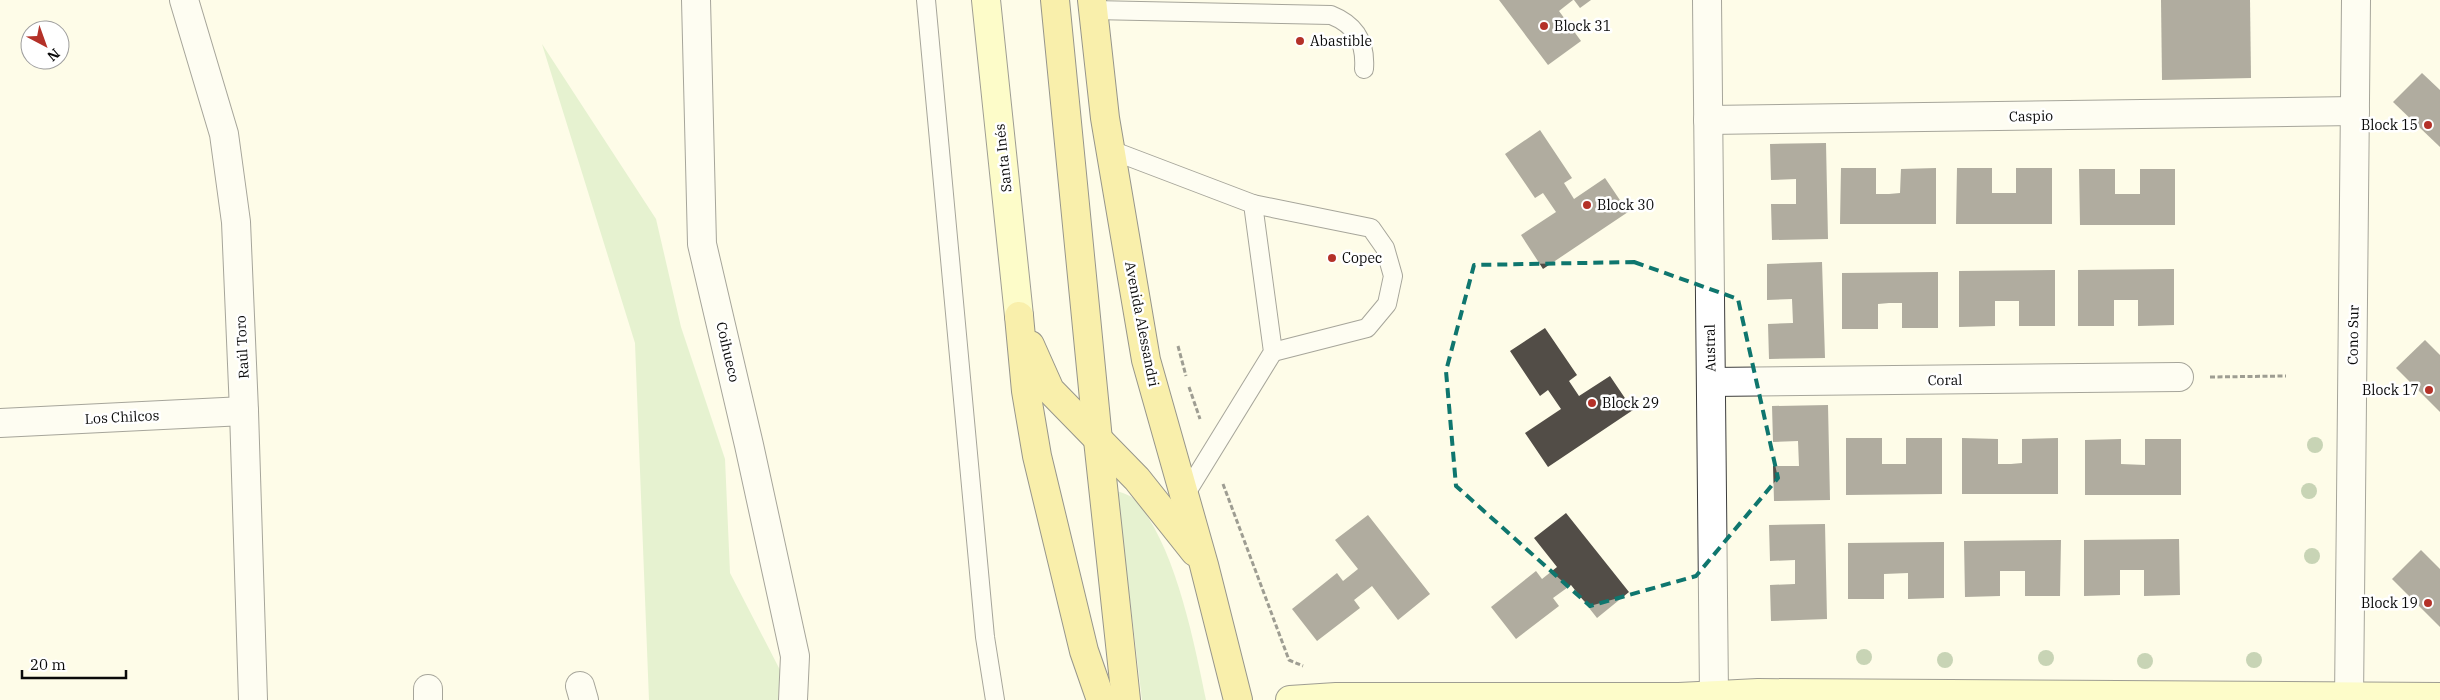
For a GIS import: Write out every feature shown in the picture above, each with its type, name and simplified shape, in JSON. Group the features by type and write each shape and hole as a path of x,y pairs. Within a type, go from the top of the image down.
{"main road":[{"path":"1056,0 1098,440 1126,700"},
{"name":"Avenida Alessandri","path":"1093,5 1110,150 1146,360 1204,565 1238,700"},
{"path":"1019,316 1050,390 1137,479 1204,565"},
{"path":"1019,316 1026,390 1037,456 1084,651 1101,700"}],"street":[{"name":"Raúl Toro","path":"184,0 224,134 236,222 253,700"},
{"name":"Coihueco","path":"696,0 702,244 796,656 793,700"},
{"name":"Santa Inés","path":"986,0 1019,316"},
{"name":"Austral","path":"1707,0 1714,696"},
{"name":"Cono Sur","path":"2349,699 2356,0"},
{"name":"Caspio","path":"1708,120 2355,111"},
{"name":"Coral","path":"1711,382 2179,377"},
{"name":"Los Chilcos","path":"0,422 244,412"},
{"path":"1290,700 1336,697 1679,699 1758,693 2349,699 2440,697"}],"lane":[{"path":"926,0 984,627 995,700"},
{"path":"1093,5 1331,15 1352,27 1361,39 1365,53 1364,69"},
{"path":"1110,150 1253,204 1370,228 1385,248 1394,276 1387,304 1366,328 1273,352"},
{"path":"1185,496 1273,352 1253,204"}],"path":[{"path":"1178,344 1211,452 1289,660 1321,674 1336,697"},
{"path":"2244,376 2286,376"}],"highlighted area":[{"path":"1634,262 1738,299 1778,478 1696,576 1590,606 1456,486 1446,371 1474,265"}],"green space":[{"path":"542,44 656,219 681,327 725,459 730,573 781,672 778,700 649,700 635,343"},
{"path":"1117,491 1134,499 1148,518 1161,541 1181,594 1206,700 1142,700 1130,600 1115,506"}],"building":[{"name":"Block 31","path":"1499,0 1573,0 1559,11 1581,41 1548,65"},
{"name":"Block 31","path":"1574,0 1591,0 1580,8"},
{"path":"2161,0 2250,0 2251,78 2162,80"},
{"name":"Block 15","path":"2422,73 2440,90 2440,147 2393,102"},
{"name":"Block 30","path":"1540,130 1572,178 1564,183 1574,199 1605,178 1628,212 1543,269 1521,235 1556,212 1543,193 1535,198 1505,154"},
{"path":"1826,143 1828,239 1772,240 1771,204 1796,204 1796,179 1771,180 1770,144"},
{"path":"1841,168 1876,168 1876,194 1889,194 1900,193 1901,169 1936,168 1936,224 1840,224"},
{"path":"1957,168 1992,168 1992,193 2016,193 2016,168 2052,168 2052,224 1956,224"},
{"path":"2079,169 2115,169 2115,194 2140,194 2140,169 2175,169 2175,225 2080,225"},
{"path":"1822,262 1825,358 1769,359 1768,324 1793,323 1792,299 1767,300 1767,264"},
{"path":"2174,269 2174,325 2138,326 2138,300 2114,300 2114,326 2078,326 2078,270"},
{"path":"2055,270 2055,326 2019,326 2019,301 1995,301 1995,326 1959,327 1959,271"},
{"path":"1938,272 1938,328 1902,328 1902,303 1889,303 1878,304 1878,329 1842,329 1842,273"},
{"name":"Block 29","path":"1545,328 1577,375 1569,381 1579,396 1610,376 1633,410 1548,467 1525,433 1561,409 1548,390 1540,396 1510,351"},
{"name":"Block 17","path":"2425,340 2440,355 2440,412 2396,368"},
{"path":"1828,405 1830,500 1774,501 1773,466 1799,466 1798,441 1773,442 1772,406"},
{"path":"1846,438 1882,438 1882,464 1906,464 1906,438 1942,438 1942,494 1846,495"},
{"path":"1962,438 1998,439 1998,464 2011,464 2022,463 2022,439 2058,438 2058,494 1962,494"},
{"path":"2121,439 2121,464 2145,465 2145,439 2181,439 2181,495 2085,495 2085,440"},
{"path":"1566,513 1629,592 1597,618 1571,585 1553,598 1559,606 1516,639 1491,607 1536,571 1542,579 1557,567 1534,538"},
{"path":"1368,515 1430,594 1398,620 1372,586 1354,600 1360,608 1317,641 1292,609 1337,573 1343,581 1358,569 1335,540"},
{"path":"1825,524 1827,619 1771,621 1770,585 1795,584 1795,560 1770,561 1769,525"},
{"path":"2179,539 2180,595 2144,596 2144,570 2120,570 2120,595 2084,596 2084,540"},
{"path":"2061,540 2060,596 2025,596 2025,571 2000,571 2000,596 1965,597 1964,541"},
{"path":"1944,542 1944,598 1908,599 1908,573 1884,574 1884,599 1848,599 1848,543"},
{"name":"Block 19","path":"2421,550 2440,569 2440,627 2392,579"}],"place":[{"name":"Block 31","path":"1544,26"},
{"name":"Abastible","path":"1300,41"},
{"name":"Block 15","path":"2428,125"},
{"name":"Block 30","path":"1587,205"},
{"name":"Copec","path":"1332,258"},
{"name":"Block 17","path":"2429,390"},
{"name":"Block 29","path":"1592,403"},
{"name":"Block 19","path":"2428,603"}]}
